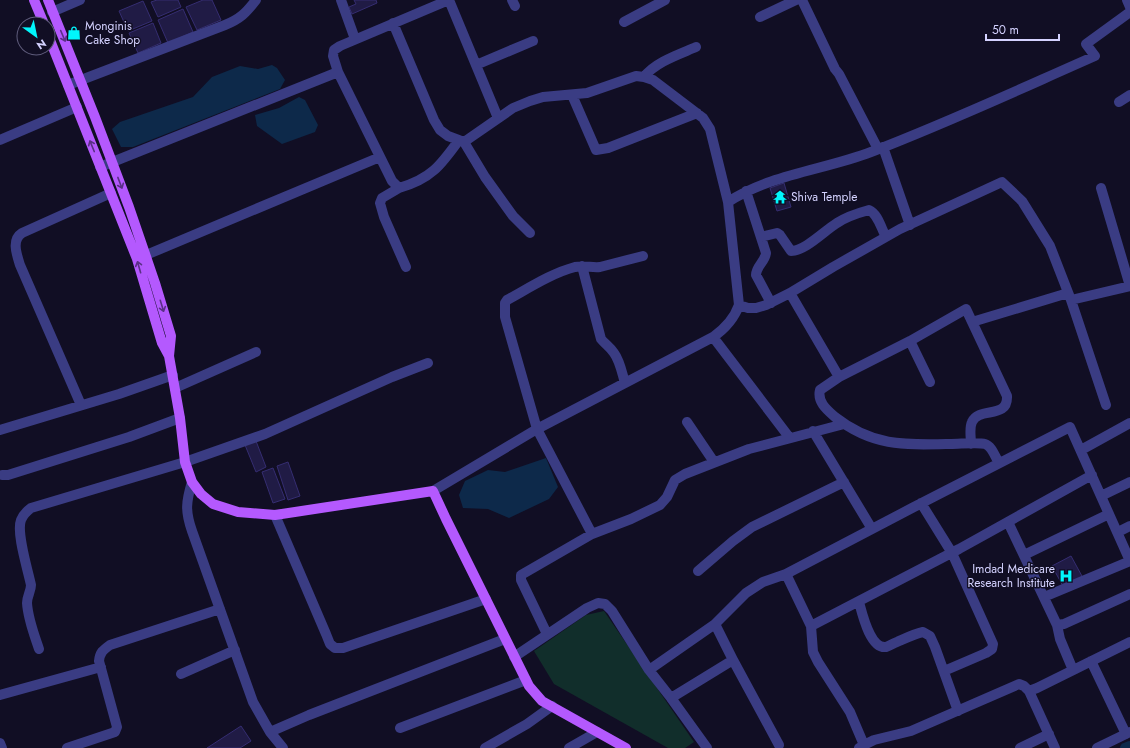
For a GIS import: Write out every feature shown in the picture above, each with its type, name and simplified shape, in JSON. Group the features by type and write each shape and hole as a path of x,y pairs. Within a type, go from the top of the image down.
{"main road":[{"path":"34,0 41,16"},
{"path":"48,0 81,80 146,255 171,336 169,356"},
{"path":"56,55 137,259 162,343 169,356 180,418 185,462 192,482 201,494 213,504 238,512 275,515 433,491 529,686 542,701 626,748"}],"street":[{"path":"52,12 80,0"},
{"path":"68,85 225,26 248,11 256,0"},
{"path":"341,0 355,39"},
{"path":"399,188 392,181 338,72 333,56 334,50 355,39 448,0 498,118"},
{"path":"624,22 665,0"},
{"path":"760,17 796,0"},
{"path":"802,0 835,69 881,148 910,225"},
{"path":"1127,0 1130,7"},
{"path":"728,202 746,191 782,178 881,148 955,119 1095,56 1086,44 1130,12"},
{"path":"393,23 434,120 440,130 448,136 462,141 485,177 513,216 530,233"},
{"path":"476,65 533,41"},
{"path":"644,77 648,71 657,65 696,47"},
{"path":"100,167 338,72"},
{"path":"406,267 384,217 380,203 382,198 399,188 418,181 438,168 462,141 513,108 543,97 591,92 636,76 653,80 707,122 728,202 739,305 730,323 713,337 537,429 433,491"},
{"path":"572,95 596,150 608,148 697,113"},
{"path":"1119,102 1130,95"},
{"path":"0,140 77,107"},
{"path":"146,255 380,157"},
{"path":"739,305 748,308 756,308 770,303 886,237 1002,182 1022,201 1050,246 1070,296 1106,405"},
{"path":"972,322 1070,296 1130,286 1101,188"},
{"path":"746,191 766,253 765,258 756,271 756,275 770,303"},
{"path":"81,406 20,265 16,251 16,240 18,235 22,233 111,193"},
{"path":"761,237 777,233 791,251 795,251 842,220 869,210 873,212 886,237"},
{"path":"592,534 537,429 508,326 504,309 505,303 551,277 567,270 582,266 594,268 600,267 643,256"},
{"path":"582,266 599,334 604,343 614,352 617,357 625,383"},
{"path":"790,293 839,377"},
{"path":"972,444 972,421 976,416 1004,408 1008,403 1008,396 966,309 910,341 839,377 820,390 819,394 825,409 844,424 868,437 885,442 926,444 972,444 984,444 990,446 999,463"},
{"path":"713,337 789,437"},
{"path":"910,341 930,382"},
{"path":"175,388 256,352"},
{"path":"39,649 29,618 27,603 31,585 20,538 20,522 26,511 31,508 185,462 270,432 392,377 428,363"},
{"path":"0,430 81,406 173,375"},
{"path":"2,475 108,444 180,418"},
{"path":"687,422 714,462"},
{"path":"1081,450 1130,423"},
{"path":"547,634 521,580 521,575 592,534 631,519 660,505 675,480 685,474 750,449 789,437 844,424"},
{"path":"649,670 715,624 746,593 763,582 786,574 1070,427 1130,561 1044,597"},
{"path":"812,431 872,529"},
{"path":"811,626 952,553 1092,475"},
{"path":"192,482 187,499 186,509 188,520 253,702 270,732 283,748"},
{"path":"698,571 752,527 844,482"},
{"path":"1101,496 1130,482"},
{"path":"921,503 952,553 993,644 992,649 986,653 944,671"},
{"path":"1024,555 1109,514"},
{"path":"275,515 330,644 335,648 343,648 486,599"},
{"path":"1008,522 1057,625 1060,639 1074,670"},
{"path":"1118,532 1130,526"},
{"path":"786,574 811,626 813,652 850,712 861,746 874,740 912,731 1019,684 1024,686 1029,691 1055,748"},
{"path":"1057,625 1064,624 1130,594"},
{"path":"859,602 868,632 873,640 880,646 886,647 915,633 923,632 930,636 958,711"},
{"path":"514,657 587,608 598,604 605,604 612,612 649,670 707,748"},
{"path":"67,748 115,732 117,727 99,661 99,654 103,650 110,645 220,609"},
{"path":"715,624 779,745"},
{"path":"270,732 309,715 505,639"},
{"path":"1029,691 1130,642"},
{"path":"180,674 234,650"},
{"path":"671,698 733,660"},
{"path":"1091,661 1128,733 1097,748"},
{"path":"0,695 101,667"},
{"path":"400,728 526,680"},
{"path":"485,748 523,726 552,706"},
{"path":"569,748 597,732"},
{"path":"1020,748 1049,734"},
{"path":"0,744 2,748"}],"green space":[{"path":"604,611 694,742 685,748 668,748 554,684 534,651 586,615"}],"water":[{"path":"272,65 277,68 285,80 280,89 133,147 121,147 112,129 120,122 193,97 212,77 240,66 258,69"},
{"path":"299,97 305,100 318,125 315,132 282,144 257,126 255,115 279,108"},
{"path":"546,458 558,487 549,499 509,518 488,509 463,508 459,495 465,481 488,470 505,472"}],"building":[{"path":"157,0 178,0 181,7 158,17 151,2"},
{"path":"203,0 212,0 221,20 197,30 186,7"},
{"path":"354,0 376,0 377,3 352,14 349,7 356,4"},
{"path":"143,1 152,21 128,31 119,11"},
{"path":"183,9 193,32 168,43 158,20"},
{"path":"153,23 161,43 138,53 129,33"},
{"name":"Shiva Temple","path":"784,183 791,207 777,211 770,188"},
{"path":"256,441 266,467 256,472 245,445"},
{"path":"288,462 300,496 288,500 277,466"},
{"path":"273,468 285,499 273,503 262,472"},
{"path":"1071,556 1083,578 1064,588 1052,566"},
{"path":"241,726 251,741 240,748 207,748"}],"waterway":[{"path":"1125,748 1130,746"}],"place":[{"name":"Monginis Cake Shop","path":"74,33"},
{"name":"Shiva Temple","path":"780,197"},
{"name":"Imdad Medicare Research Institute","path":"1066,576"}]}
